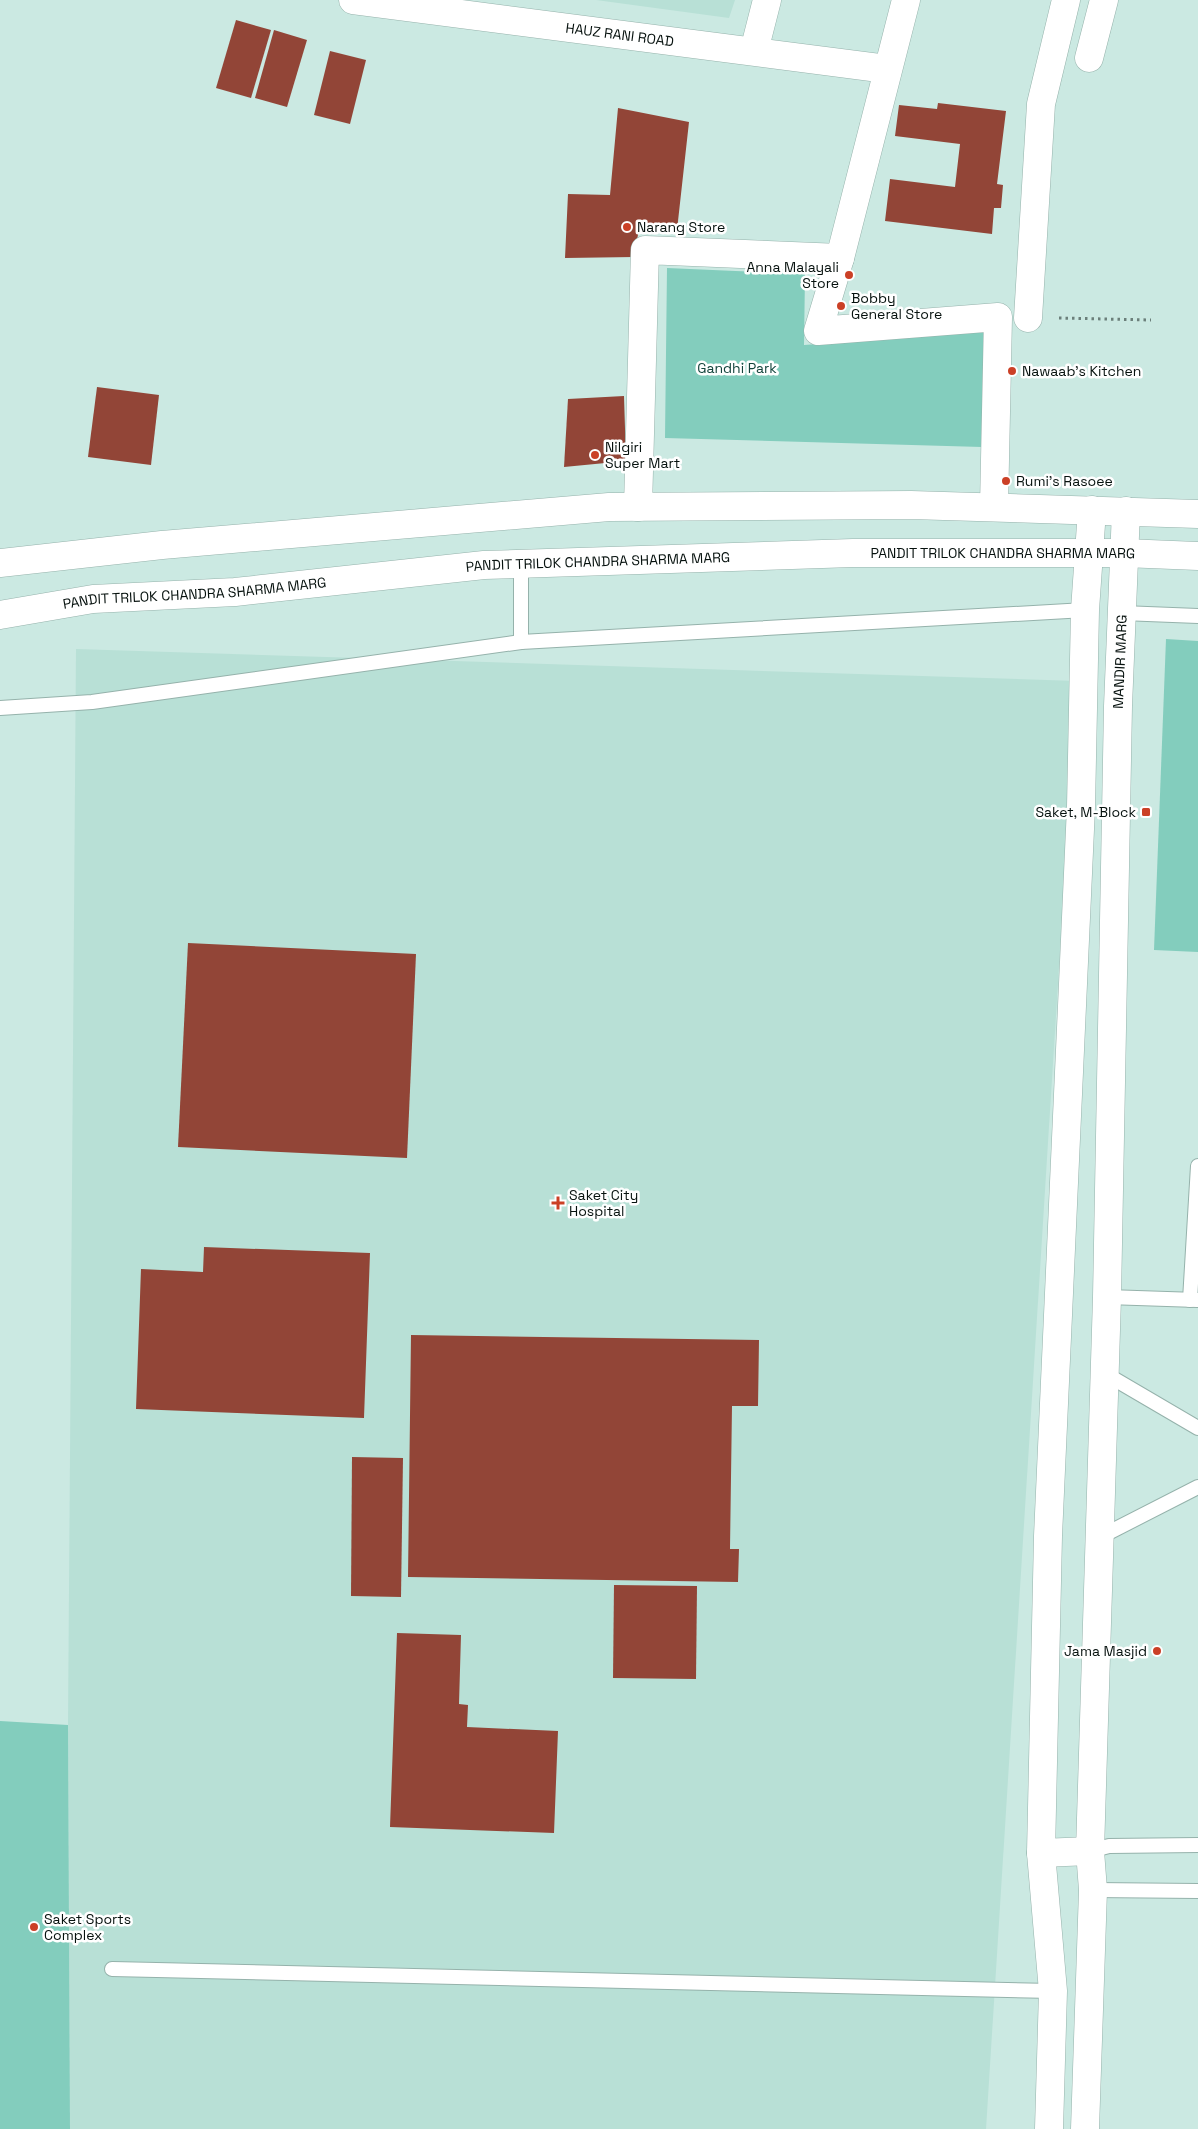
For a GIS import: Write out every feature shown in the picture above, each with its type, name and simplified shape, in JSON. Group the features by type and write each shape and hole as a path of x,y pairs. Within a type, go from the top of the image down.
{"main road":[{"name":"HAUZ RANI ROAD","path":"353,0 887,69"},
{"path":"754,51 766,0"},
{"path":"906,0 840,258 818,331 998,317 994,507"},
{"path":"1028,318 1042,104 1066,0"},
{"path":"1089,58 1104,0"},
{"path":"638,507 644,250 840,258"},
{"path":"0,563 162,544 609,507 911,505 1198,514"},
{"path":"1049,2129 1053,1991 1041,1853 1048,1536 1081,807 1085,610 1092,510"},
{"name":"MANDIR MARG","path":"1085,2129 1093,1890 1090,1851 1107,1297 1115,813 1126,511"},
{"name":"PANDIT TRILOK CHANDRA SHARMA MARG","path":"0,615 93,600 235,592 484,565 521,566 853,553 1124,553 1198,556"},
{"path":"1041,1853 1090,1851"}],"lane":[{"path":"521,566 521,642"},
{"path":"0,708 92,702 521,642 1085,610"},
{"path":"1122,613 1198,616"},
{"path":"1107,1297 1194,1300 1198,1166"},
{"path":"1104,1373 1198,1428"},
{"path":"1100,1537 1198,1487"},
{"path":"1090,1851 1109,1846 1198,1846"},
{"path":"1093,1890 1198,1891"},
{"path":"112,1969 1053,1991"}],"shaded area":[{"path":"596,0 735,0 729,18"},
{"name":"Saket City Hospital","path":"76,649 1077,681 986,2129 70,2129 68,1725"}],"green space":[{"name":"Gandhi Park","path":"667,268 805,274 804,345 984,332 982,447 665,438"},
{"path":"1166,639 1198,641 1198,952 1154,950"},
{"name":"Saket Sports Complex","path":"0,1721 68,1725 70,2129 0,2129"}],"building":[{"path":"236,20 271,30 251,98 216,88"},
{"path":"274,30 307,40 287,107 255,98"},
{"path":"330,51 366,60 350,124 314,115"},
{"path":"938,103 1006,111 997,184 1003,185 1001,208 994,208 992,234 885,221 890,179 955,187 960,144 895,136 899,105 937,109"},
{"path":"618,108 689,122 677,230 639,229 634,257 565,258 568,194 610,195"},
{"path":"97,387 159,395 151,465 88,457"},
{"path":"624,396 626,461 564,467 568,399"},
{"path":"188,943 416,954 407,1158 178,1147"},
{"path":"204,1247 370,1253 364,1418 136,1409 141,1269 203,1272"},
{"path":"411,1335 759,1340 758,1406 732,1406 730,1549 739,1549 738,1582 408,1577"},
{"path":"352,1457 403,1458 401,1597 351,1596"},
{"path":"614,1585 697,1586 696,1679 613,1678"},
{"path":"397,1633 461,1635 459,1704 468,1705 467,1727 558,1731 554,1833 390,1827"}],"place":[{"name":"Narang Store","path":"627,227"},
{"name":"Anna Malayali Store","path":"849,275"},
{"name":"Bobby General Store","path":"841,306"},
{"name":"Nawaab's Kitchen","path":"1012,371"},
{"name":"Nilgiri Super Mart","path":"595,455"},
{"name":"Rumi's Rasoee","path":"1006,481"},
{"name":"Saket, M-Block","path":"1146,812"},
{"name":"Saket City Hospital","path":"558,1203"},
{"name":"Jama Masjid","path":"1157,1651"},
{"name":"Saket Sports Complex","path":"34,1927"}]}
